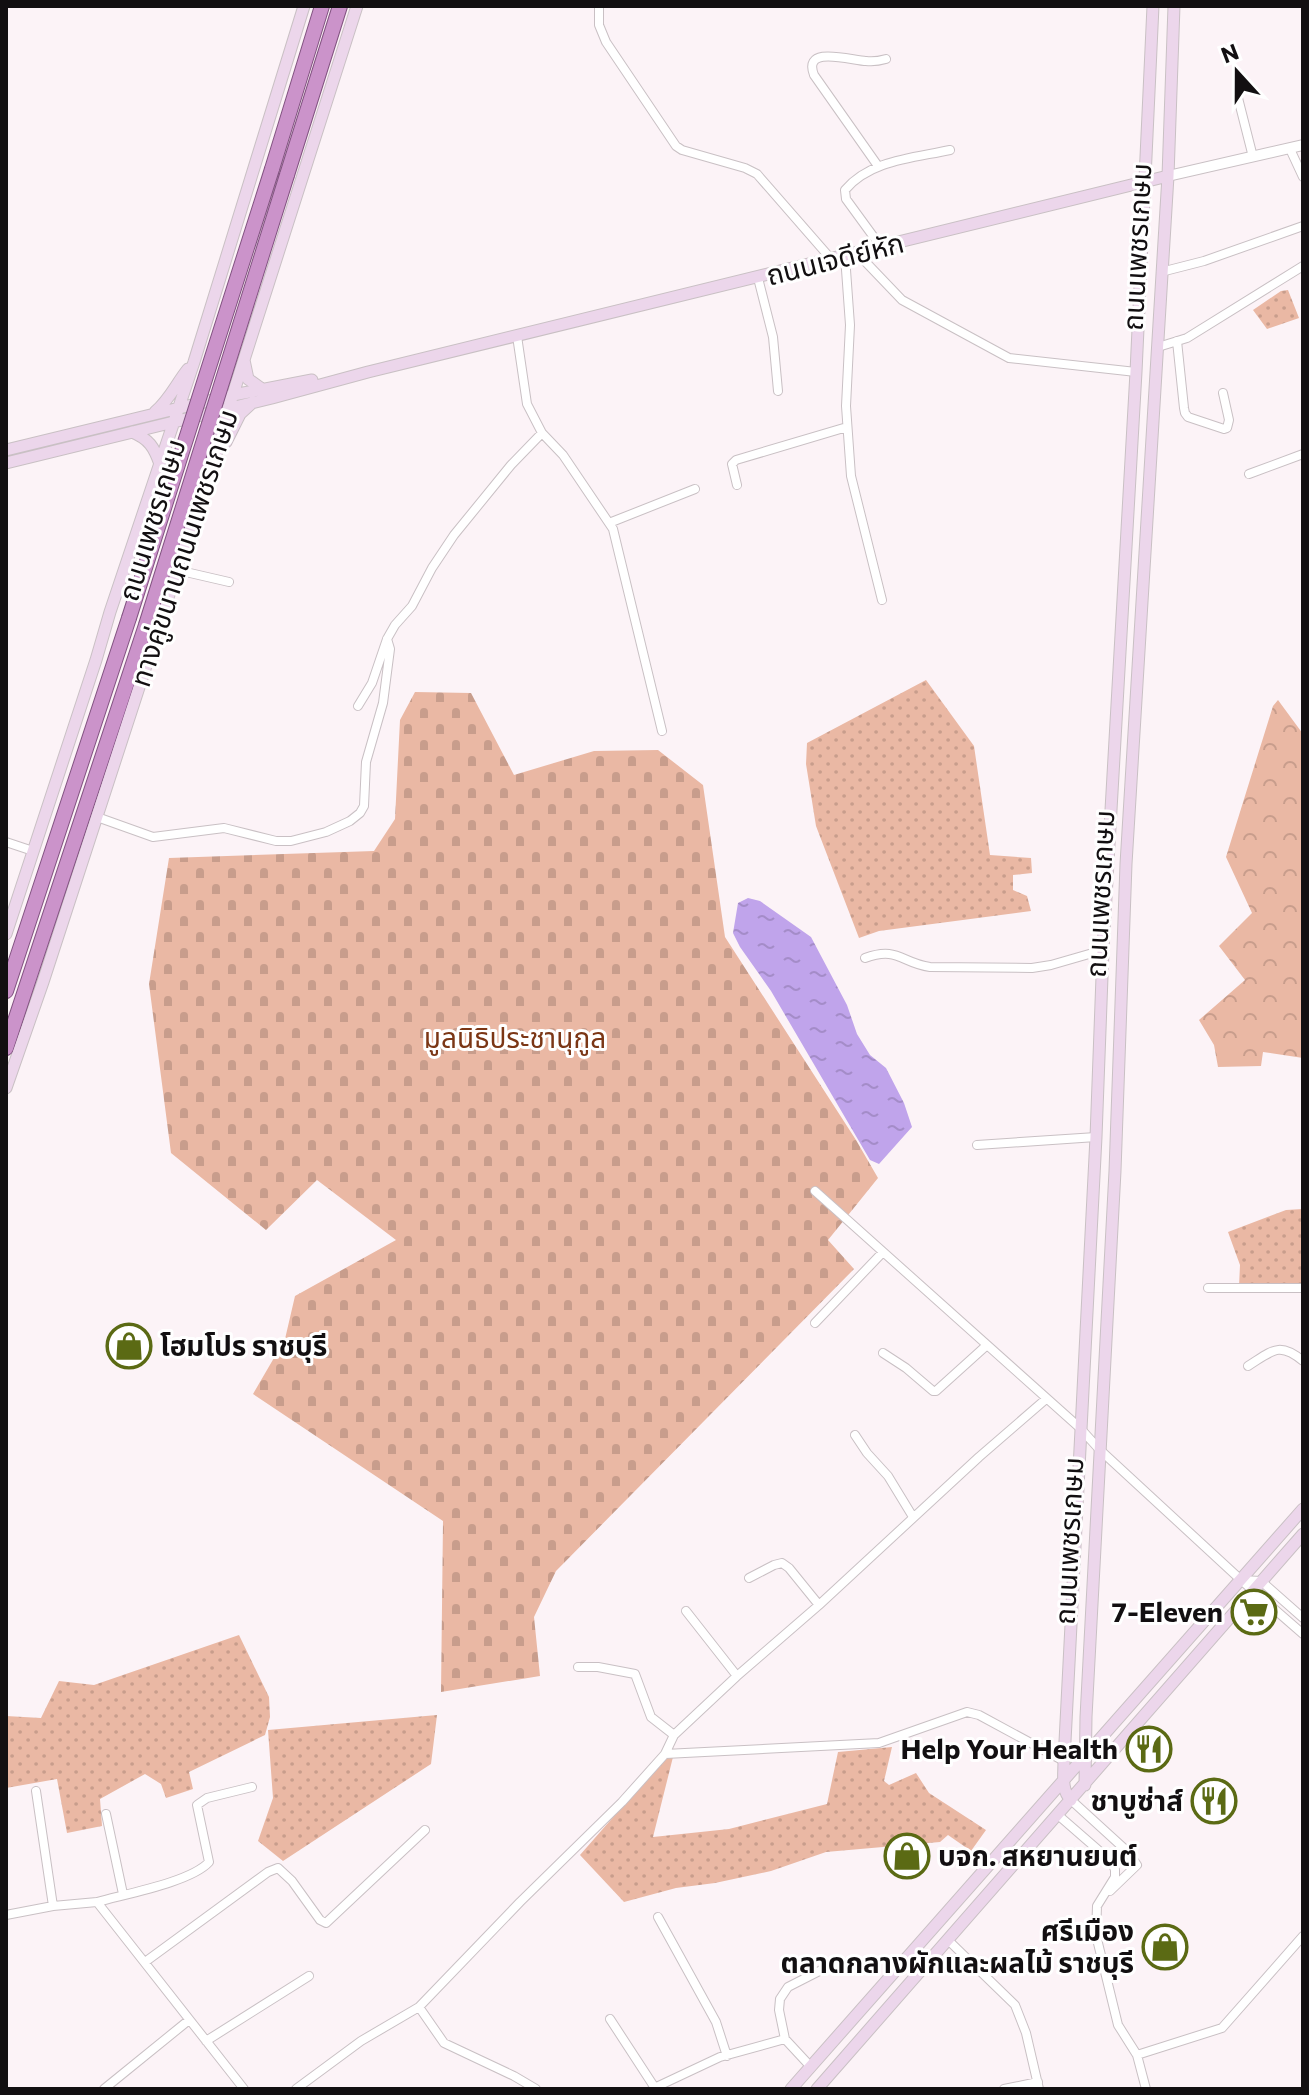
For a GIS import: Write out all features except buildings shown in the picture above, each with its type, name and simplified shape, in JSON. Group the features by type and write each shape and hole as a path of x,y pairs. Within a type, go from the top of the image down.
{"highway":[{"name":"ถนนเพชรเกษม","path":"6,991 129,618 322,6"},
{"name":"ถนนเพชรเกษม","path":"6,1048 146,625 340,6"}],"main road":[{"name":"ทางคู่ขนานถนนเพชรเกษม","path":"6,934 161,465 304,6"},
{"name":"ทางคู่ขนานถนนเพชรเกษม","path":"6,1088 97,817 357,6"},
{"name":"ถนนเพชรเกษม","path":"1071,1800 1065,1794 1064,1761 1153,6"},
{"name":"ถนนเพชรเกษม","path":"1085,1785 1126,879 1168,176 1174,6"},
{"name":"ถนนเจดีย์หัก","path":"175,421 1168,176"},
{"path":"244,360 248,379 262,389"},
{"path":"152,415 172,395 179,380 194,362"},
{"name":"ถนนเจดีย์หัก","path":"179,408 262,389 368,372"},
{"path":"214,454 226,442 240,414 253,402"},
{"path":"6,450 179,408"},
{"path":"6,463 175,421"},
{"path":"132,432 152,445 161,465"},
{"path":"1108,878 1126,879"},
{"path":"791,2089 1303,1509"},
{"path":"817,2089 1303,1534"}],"street":[{"path":"599,6 599,25 606,42 676,146 757,174 832,260"},
{"path":"878,166 812,68 817,59 826,56 871,62 886,59"},
{"path":"1238,98 1253,157"},
{"name":"ถนนเจดีย์หัก","path":"1168,176 1303,145"},
{"path":"1290,149 1303,177"},
{"path":"881,247 844,194 849,185 878,166 950,150"},
{"path":"1161,272 1204,261 1303,226"},
{"path":"851,255 902,300 1009,358 1136,372"},
{"path":"851,255 846,406 851,476 882,600"},
{"path":"1158,347 1187,338 1303,266"},
{"path":"758,278 773,337 778,391"},
{"path":"517,336 527,404 542,433 563,455 613,529 662,731"},
{"path":"1177,341 1184,408 1188,417 1227,428 1229,420 1223,393"},
{"path":"737,485 732,464 736,460 847,427"},
{"path":"358,706 372,683 387,639 412,606 454,535 511,465 542,433"},
{"path":"1249,474 1303,454"},
{"path":"609,523 695,489"},
{"path":"177,570 229,582"},
{"path":"97,817 153,837 224,828 276,841 291,841 326,832 350,821 364,806 366,762 383,703 390,649 387,639"},
{"path":"6,842 33,851"},
{"path":"865,958 886,952 921,966 1018,970 1051,965 1103,950"},
{"path":"977,1145 1096,1137"},
{"path":"815,1191 1080,1428 1241,1580 1257,1586 1303,1618"},
{"path":"815,1323 883,1252"},
{"path":"1208,1288 1303,1288"},
{"path":"883,1353 936,1391 987,1345"},
{"path":"1248,1366 1281,1348 1303,1361"},
{"path":"296,2089 361,2041 419,2007 622,1802 665,1754 674,1735 1046,1399"},
{"path":"855,1435 888,1476 913,1517"},
{"path":"749,1578 782,1563 819,1605"},
{"path":"1257,1586 1303,1634"},
{"path":"686,1611 737,1676"},
{"path":"578,1667 598,1667 635,1674 651,1717 674,1735"},
{"path":"665,1754 879,1743 967,1712 979,1715 1064,1761"},
{"path":"6,1915 97,1902 184,1877 206,1866 209,1862 197,1805 207,1798 252,1787"},
{"path":"36,1791 53,1906"},
{"path":"1071,1800 1128,1852 1137,1865 1105,1893"},
{"path":"106,1814 123,1894"},
{"path":"1058,1815 1112,1862 1115,1870 1115,1877 1097,1906 1095,1917 1100,1957 1118,2025 1137,2055 1146,2089"},
{"path":"145,1962 268,1872 278,1868 292,1881 320,1920 326,1923 425,1830"},
{"path":"97,1902 244,2089"},
{"path":"658,1917 716,2022 727,2056"},
{"path":"1137,2055 1222,2028 1303,1936"},
{"path":"948,1940 1015,2005 1026,2033 1039,2086 1004,2089"},
{"path":"811,2067 785,2039 780,1999 788,1987 839,1961"},
{"path":"206,2041 309,1976"},
{"path":"419,2007 444,2043 536,2089"},
{"path":"610,2019 654,2088 727,2056 785,2039"},
{"path":"104,2089 189,2020"}],"green space":[{"path":"1288,290 1299,318 1267,329 1253,310 1281,291"},
{"path":"926,680 974,746 990,855 1031,858 1032,873 1013,875 1013,890 1027,896 1031,911 879,931 859,938 816,826 806,764 807,743"},
{"name":"มูลนิธิประชานุกูล","path":"415,692 471,693 514,775 594,751 658,750 703,785 725,937 878,1178 828,1240 854,1269 556,1571 534,1617 540,1676 441,1692 443,1521 253,1394 285,1339 295,1296 396,1240 317,1180 266,1230 171,1153 149,984 169,858 374,851 395,819 400,720"},
{"path":"1278,700 1303,734 1303,1058 1263,1052 1261,1066 1218,1067 1214,1045 1199,1020 1245,980 1219,946 1252,913 1226,857 1273,706"},
{"path":"1303,1209 1303,1288 1239,1287 1240,1265 1228,1232 1286,1210"},
{"path":"239,1635 269,1697 270,1717 265,1735 189,1772 193,1789 166,1798 161,1784 145,1774 100,1799 102,1826 67,1833 57,1779 6,1788 6,1716 41,1718 59,1681 94,1685"},
{"path":"437,1715 431,1764 283,1861 258,1841 273,1798 268,1730"},
{"path":"892,1747 884,1781 889,1785 916,1773 929,1793 986,1830 971,1851 948,1835 940,1842 826,1852 771,1871 676,1888 624,1902 580,1855 665,1758 673,1757 653,1837 729,1829 827,1804 838,1752"}],"water":[{"path":"748,898 760,901 811,937 847,1005 857,1034 870,1055 886,1068 904,1103 912,1127 879,1164 870,1160 771,991 733,933 738,903"}],"place":[{"name":"โฮมโปร ราชบุรี","path":"129,1346"},
{"name":"7-Eleven","path":"1254,1612"},
{"name":"Help Your Health","path":"1149,1749"},
{"name":"ชาบูซ่าส์","path":"1214,1801"},
{"name":"บจก. สหยานยนต์","path":"907,1856"},
{"name":"ศรีเมือง ตลาดกลางผักและผลไม้ ราชบุรี","path":"1165,1947"}]}
